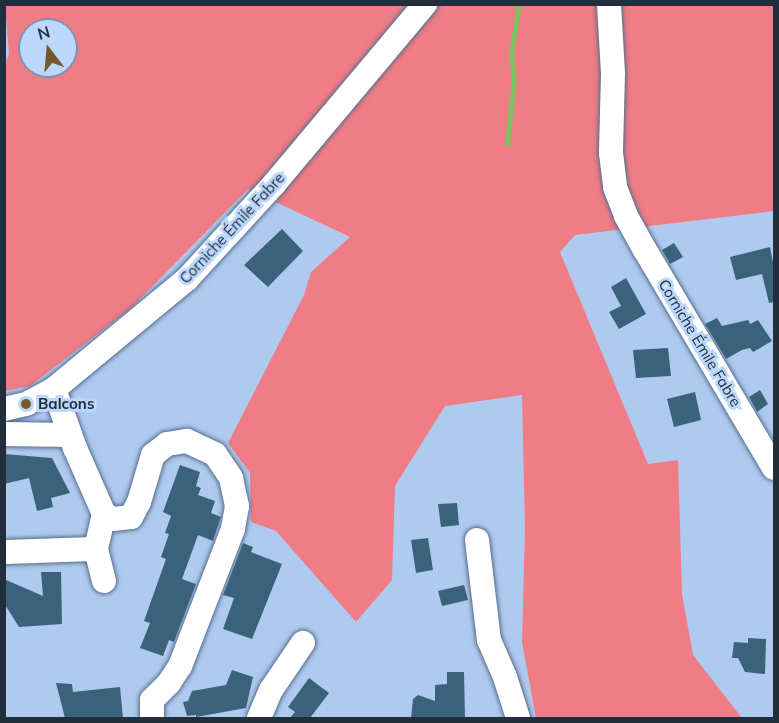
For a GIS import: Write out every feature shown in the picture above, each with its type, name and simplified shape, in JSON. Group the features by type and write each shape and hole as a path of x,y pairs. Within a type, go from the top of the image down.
{"street":[{"name":"Corniche Émile Fabre","path":"4,409 26,404 54,389 187,279 274,184 425,4"},
{"name":"Corniche Émile Fabre","path":"609,4 614,74 610,153 615,187 626,216 645,250 774,468"},
{"path":"54,389 70,435 104,514 96,549 104,581"},
{"path":"4,434 70,435"},
{"path":"104,514 113,519 131,518 139,502 153,455 167,444 187,441 214,454 231,478 237,506 233,529 180,666 169,683 152,700 152,718"},
{"path":"477,540 489,640 505,676 518,718"},
{"path":"4,552 96,549"},
{"path":"260,718 271,690 303,643"}],"shaded area":[{"path":"5,4 774,5 774,211 575,235 560,252 648,464 678,460 682,594 693,655 742,718 536,718 522,642 525,529 522,395 445,406 395,486 392,580 356,622 276,531 251,522 250,473 228,443 304,295 311,272 350,237 248,189 131,308 30,386 5,391 4,67 9,54"}],"building":[{"path":"282,229 303,251 268,287 244,265"},
{"path":"674,243 683,257 670,264 662,250"},
{"path":"770,247 774,268 774,302 769,303 762,274 736,280 730,257"},
{"path":"626,278 646,314 619,329 609,312 621,306 611,287"},
{"path":"717,318 722,326 748,320 750,324 758,320 772,341 753,352 750,348 742,350 726,359 705,324"},
{"path":"668,348 671,376 636,378 633,350"},
{"path":"760,390 768,404 757,412 749,397"},
{"path":"695,392 701,420 674,427 667,399"},
{"path":"4,454 52,458 70,493 51,498 53,507 37,511 29,478 4,484"},
{"path":"180,465 200,472 196,486 201,488 198,495 215,501 211,513 221,517 213,541 198,535 182,579 196,584 174,642 169,640 163,656 140,648 150,623 144,621 166,559 161,557 169,534 165,533 171,516 163,512"},
{"path":"457,503 459,525 441,527 438,504"},
{"path":"428,538 433,570 416,573 411,540"},
{"path":"243,543 253,547 251,552 282,564 252,639 223,629 234,598 223,595"},
{"path":"41,572 61,572 62,624 19,627 4,603 4,579 43,596"},
{"path":"464,585 468,600 442,606 438,591"},
{"path":"748,638 766,639 765,674 745,672 738,658 732,658 734,642 748,643"},
{"path":"232,670 253,677 246,708 196,717 196,715 187,716 183,702 188,701 192,691 226,685"},
{"path":"447,672 464,672 465,718 411,718 413,699 418,695 435,701 435,685 447,684"},
{"path":"309,678 329,693 310,718 290,718 295,712 288,707"},
{"path":"56,683 72,684 73,692 120,687 123,718 65,718"}],"waterway":[{"path":"507,144 514,80 511,53 519,4"}],"place":[{"name":"Balcons","path":"26,404"}]}
